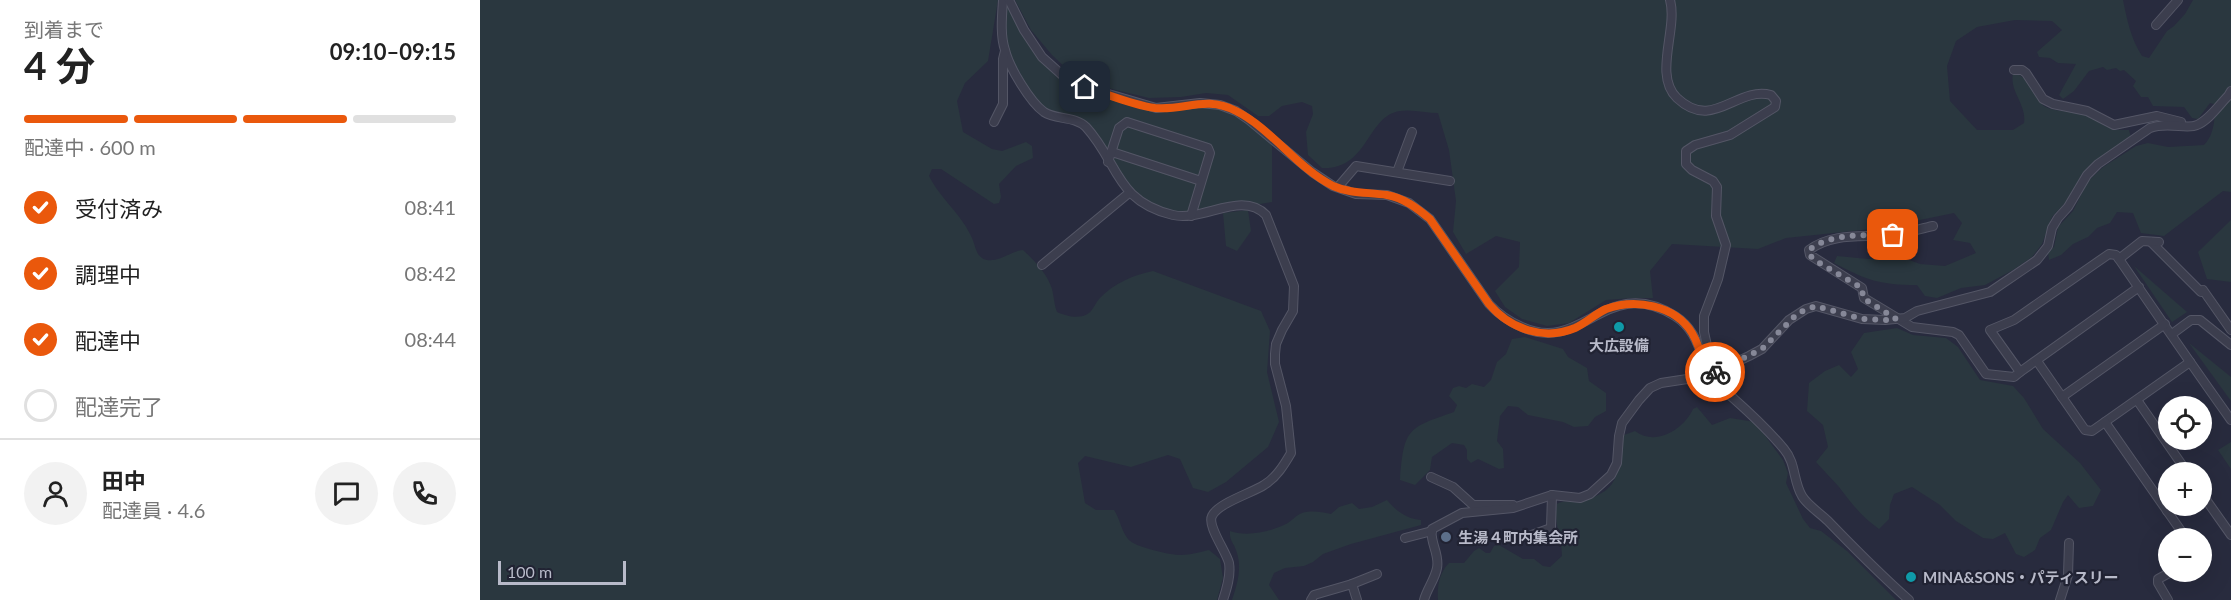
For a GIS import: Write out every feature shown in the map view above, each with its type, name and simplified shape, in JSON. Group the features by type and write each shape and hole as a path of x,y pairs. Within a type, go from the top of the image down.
{"street":[{"path":"1004,0 1002,33 1005,51 1032,100 1045,113 1081,122 1129,193 1155,209 1175,216 1191,216 1246,206 1261,210 1266,215 1294,286 1293,311 1276,344 1275,354 1275,364 1286,406 1291,453 1276,475 1266,484 1219,508 1212,514 1211,523 1229,564 1229,581 1223,600"},
{"path":"1009,0 1024,30 1042,57 1071,82 1156,108 1200,103 1220,105 1249,120 1312,172 1338,187 1356,194 1387,195 1421,211 1430,219 1489,304 1499,316 1512,323 1537,334 1553,334 1578,327 1605,310 1635,303 1664,310 1685,323 1700,349 1707,376 1749,412 1792,460 1802,497 1909,600"},
{"path":"1670,0 1671,25 1666,71 1667,82 1677,98 1698,111 1721,108 1756,93 1771,95 1776,102 1775,107 1730,135 1695,145 1686,151 1686,164 1692,170 1713,181 1717,187 1716,216 1726,245 1718,279 1704,316 1704,332 1712,368 1707,376"},
{"path":"2156,25 2178,0"},
{"path":"994,122 1004,104 1003,59 1005,51"},
{"path":"2014,70 2022,70 2026,73 2043,99 2053,104 2087,111 2109,124 2121,125 2148,118 2165,117 2181,122 2181,125"},
{"path":"1405,538 1432,531 1462,513 1498,511 1552,495 1580,498 1590,494 1611,475 1617,463 1622,423 1650,388 1661,383 1707,376 1762,349 1789,320 1806,309 1816,306 1862,319 1896,319 1990,292 2037,261 2048,246 2052,228 2058,218 2068,207 2087,175 2098,165 2150,128 2160,124 2197,126 2231,91"},
{"path":"1108,162 1119,128 1124,123 1131,122 1209,149 1191,216"},
{"path":"1397,172 1412,132"},
{"path":"1112,152 1201,181"},
{"path":"1338,187 1356,166 1450,181"},
{"path":"1042,265 1129,193"},
{"path":"1933,226 1893,235 1849,236 1815,245 1809,250 1810,255 1862,288 1863,298 1896,319 1912,327 1953,332 1959,335 1986,374 2014,377 2139,287"},
{"path":"2119,259 2142,241 2155,242 2201,292 2203,290 2231,330"},
{"path":"2020,372 1990,330 2014,320 2109,254 2116,255 2231,420"},
{"path":"2172,334 2191,320 2200,320 2231,344"},
{"path":"2062,397 2165,324"},
{"path":"2037,361 2085,430 2092,431 2190,362"},
{"path":"2137,400 2180,462"},
{"path":"2105,422 2158,498"},
{"path":"1431,477 1447,483 1473,505 1519,506"},
{"path":"1552,495 1553,537"},
{"path":"2212,508 2231,535"},
{"path":"1529,536 1551,528"},
{"path":"1424,600 1437,568 1437,552 1432,531"},
{"path":"2060,600 2068,575 2069,543"},
{"path":"1311,600 1314,595 1377,574"},
{"path":"2158,582 2168,600"},
{"path":"1352,584 1357,600"}],"shaded area":[{"path":"480,0 998,0 988,61 965,83 957,101 963,132 992,149 1002,151 1026,142 1032,146 1033,158 1016,166 999,184 1001,197 999,203 994,204 941,169 932,169 929,176 968,230 978,255 983,259 992,260 1023,250 1044,273 1052,289 1057,312 1065,315 1077,317 1085,315 1100,298 1118,284 1153,271 1261,311 1270,331 1267,372 1279,422 1268,447 1226,482 1208,492 1193,488 1180,459 1168,455 1131,467 1085,456 1078,463 1085,503 1096,510 1114,510 1126,536 1132,542 1176,555 1209,550 1220,559 1223,578 1217,600 480,600"},
{"path":"1004,0 1058,73 1089,93 1129,101 1181,106 1210,104 1237,111 1272,138 1272,202 1195,213 1158,208 1141,199 1127,186 1082,121 1048,114 1032,96 1006,47"},
{"path":"1015,0 2123,0 2135,43 2142,56 2149,58 2167,31 2185,14 2193,0 2231,0 2231,192 2223,191 2164,236 2141,233 2133,213 2117,212 2110,223 2097,228 2088,237 2073,244 2061,255 2049,260 2048,252 2054,247 2058,227 2073,211 2088,181 2103,167 2136,146 2148,143 2168,147 2204,145 2213,126 2214,104 2210,103 2198,119 2192,118 2184,107 2153,106 2148,97 2141,97 2133,86 2136,81 2124,70 2120,71 2116,68 2107,70 2103,67 2089,71 2074,91 2063,99 2059,95 2076,64 2058,63 2050,58 2039,57 2037,52 2062,30 2052,21 2015,20 1977,27 1956,41 1947,66 1950,101 1977,130 2013,130 2024,123 2023,110 2012,80 2013,74 2018,74 2023,77 2044,106 2085,114 2108,127 2129,130 2131,138 2095,162 2080,178 2065,203 2052,217 2042,244 2032,257 1985,285 1961,288 1937,298 1925,296 1917,285 1874,280 1855,274 1834,263 1837,256 1868,259 1901,257 1920,264 1945,266 1976,253 1970,243 1953,240 1962,223 1954,213 1881,228 1786,238 1758,249 1672,244 1650,271 1653,298 1606,300 1569,323 1547,326 1522,319 1505,307 1495,291 1519,267 1520,242 1496,236 1466,254 1453,232 1456,201 1449,150 1438,113 1400,111 1389,115 1380,122 1349,161 1337,166 1322,168 1308,155 1306,132 1313,114 1312,106 1302,102 1282,106 1269,116 1258,116 1228,95 1206,93 1181,97 1149,98 1104,87 1074,76 1052,55 1031,30"},
{"path":"1248,210 1251,231 1237,251 1226,246 1223,213"},
{"path":"2231,220 2231,282 2207,279 2198,252"},
{"path":"2134,266 2187,312 2172,322"},
{"path":"1897,328 1913,335 1946,338 1958,347 1980,380 2013,386 2024,398 2043,429 2080,463 2101,490 2093,506 2079,508 2068,495 2051,530 2040,538 2035,550 2024,557 2016,554 2005,533 1993,539 1983,538 1956,521 1940,505 1912,487 1894,494 1889,519 1879,529 1857,510 1816,462 1828,447 1823,425 1807,411 1809,383 1825,371 1839,365 1851,377 1858,369 1851,352 1864,333"},
{"path":"1525,337 1563,349 1568,357 1587,368 1589,381 1606,393 1606,411 1595,417 1588,426 1574,427 1563,422 1528,415 1518,407 1508,406 1500,416 1497,441 1503,449 1504,468 1499,469 1478,459 1471,463 1467,459 1467,450 1464,445 1452,443 1432,457 1430,470 1415,485 1400,480 1406,440 1411,433 1426,422 1454,412 1457,405 1449,396 1453,388 1459,386 1466,388 1472,384 1484,387 1491,380 1497,362 1506,354 1512,339"},
{"path":"2189,343 2231,377 2231,401"},
{"path":"1697,407 1712,425 1730,418 1755,422 1783,460 1788,473 1786,483 1803,519 1810,528 1821,531 1847,551 1896,600 1438,600 1439,580 1449,563 1464,563 1479,548 1490,553 1494,546 1499,545 1523,559 1534,559 1543,566 1550,567 1562,556 1556,517 1557,504 1594,497 1611,485 1616,477 1624,435 1635,431 1652,437 1668,434 1683,423"},
{"path":"2231,442 2231,469 2218,450"},
{"path":"1387,500 1402,514 1421,520 1421,525 1351,544 1323,554 1304,566 1285,568 1274,573 1269,585 1279,600 1232,600 1239,565 1230,531 1251,534 1286,524 1302,513 1313,511 1331,514 1339,507 1352,503 1359,509 1372,507"}],"way so far":[{"path":"1715,372 1762,349 1789,320 1798,313 1816,306 1862,319 1896,319 1863,298 1862,288 1813,259 1809,250 1815,245 1849,236 1893,235"}],"place":[{"name":"大広設備","path":"1619,327"},
{"name":"生湯４町内集会所","path":"1446,537"},
{"name":"MINA&SONS・パティスリー","path":"1911,577"}],"route":[{"path":"1085,87 1156,108 1200,103 1220,105 1236,111 1333,186 1356,194 1387,195 1409,203 1421,211 1430,219 1499,316 1537,334 1553,334 1578,327 1605,310 1621,305 1635,303 1653,306 1676,316 1685,323 1693,333 1700,349 1707,376 1715,372"}]}
